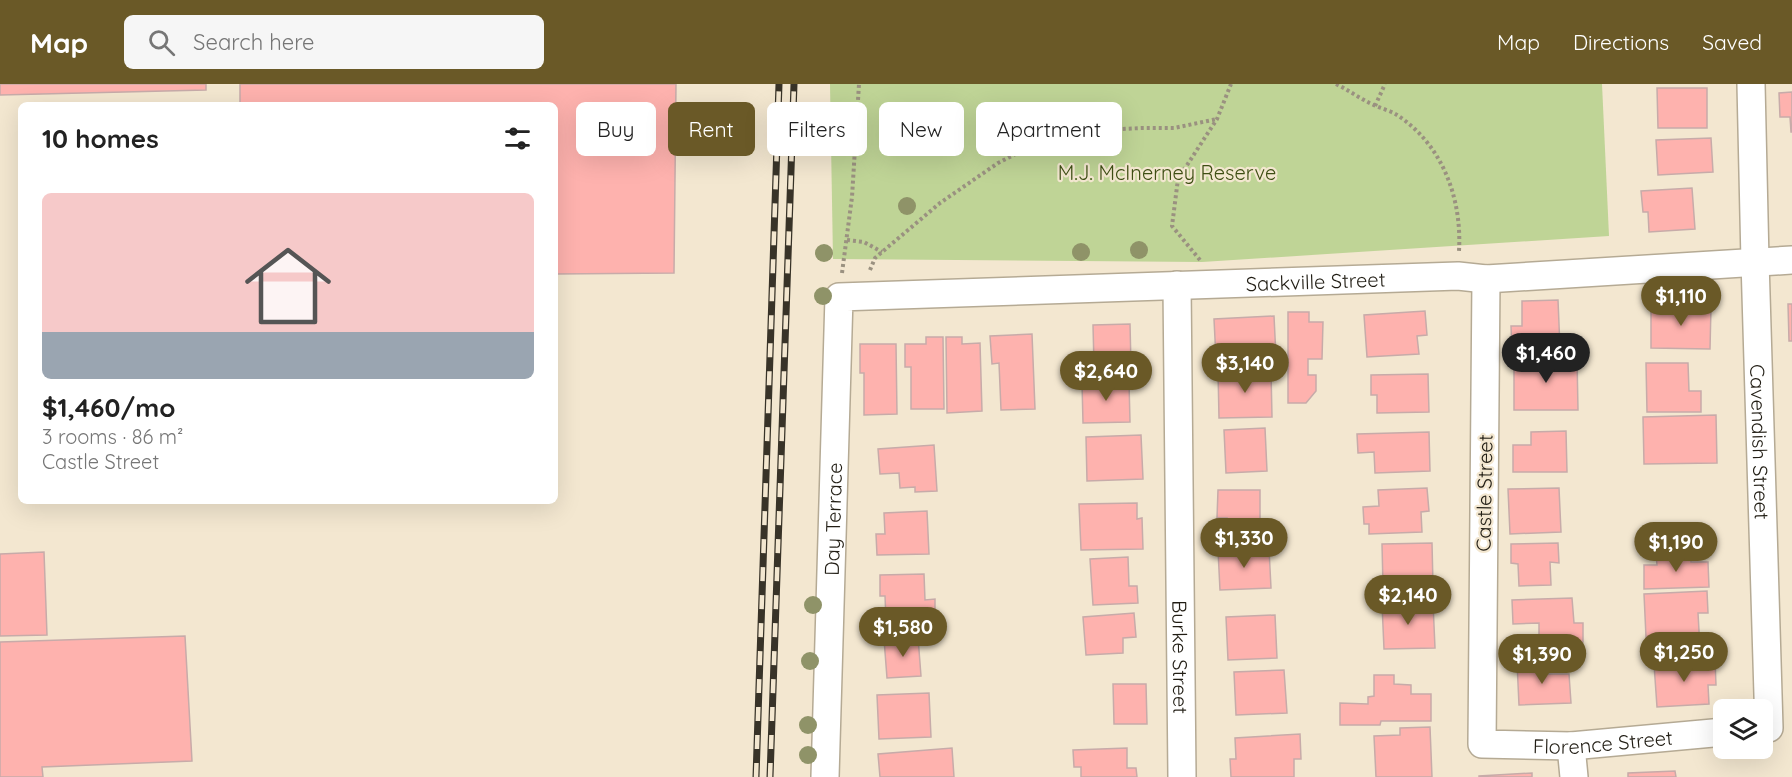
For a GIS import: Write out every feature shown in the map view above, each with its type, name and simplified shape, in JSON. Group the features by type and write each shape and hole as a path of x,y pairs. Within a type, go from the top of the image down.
{"street":[{"name":"Cavendish Street","path":"1751,84 1755,261 1775,728"},
{"name":"Sackville Street","path":"850,297 1458,276 1486,279 1792,260"},
{"name":"Castle Street","path":"1482,744 1486,279"},
{"name":"Burke Street","path":"1177,285 1182,777"},
{"name":"Day Terrace","path":"825,777 850,297"},
{"name":"Florence Street","path":"1482,744 1571,746 1713,733"},
{"path":"1571,746 1574,777"}],"path":[{"path":"850,297 847,240 852,196 858,84"},
{"path":"1206,285 1202,262 1172,226 1178,179 1217,119 1231,84"},
{"path":"1336,84 1375,106 1397,115 1420,135 1440,160 1452,187 1458,210 1460,243 1458,276"},
{"path":"1375,106 1385,84"},
{"path":"850,297 875,258 949,196 998,163 1037,143 1077,131 1174,128 1217,119"},
{"path":"847,240 864,242 882,252"}],"green space":[{"name":"M.J. McInerney Reserve","path":"830,84 1602,84 1609,236 1202,262 833,259 831,156 867,156 867,102 830,102"}],"building":[{"path":"0,84 206,84 206,90 0,95"},
{"path":"240,84 676,84 676,102 668,102 668,156 675,156 674,273 558,274 558,102 240,102"},
{"path":"1657,88 1707,88 1707,128 1658,128"},
{"path":"1792,92 1791,132 1790,117 1780,117 1779,93"},
{"path":"1711,138 1713,172 1658,175 1656,140"},
{"path":"1692,188 1695,229 1649,232 1648,212 1643,212 1641,191"},
{"path":"1558,300 1560,348 1512,349 1511,326 1522,326 1522,301"},
{"path":"1788,304 1792,304 1792,341 1789,341"},
{"path":"1651,306 1711,307 1710,349 1651,348"},
{"path":"1425,311 1427,335 1417,336 1419,354 1367,357 1364,315"},
{"path":"1288,312 1309,312 1309,322 1323,322 1322,359 1308,359 1308,375 1316,375 1316,391 1306,403 1288,403"},
{"path":"1274,316 1276,357 1216,359 1214,319"},
{"path":"1130,324 1131,365 1094,365 1093,325"},
{"path":"1032,334 1035,409 1001,410 999,363 992,364 990,336"},
{"path":"926,337 943,337 944,409 911,409 911,367 905,367 905,344 926,344"},
{"path":"946,337 962,337 962,344 980,343 982,411 947,413"},
{"path":"860,344 896,344 897,414 864,415 864,373 860,373"},
{"path":"1577,358 1578,410 1514,410 1514,359"},
{"path":"1646,363 1688,363 1689,391 1701,391 1701,412 1647,412"},
{"path":"1218,371 1271,371 1272,417 1219,418"},
{"path":"1428,374 1429,412 1377,413 1377,395 1371,395 1371,375"},
{"path":"1129,382 1130,422 1083,423 1082,383"},
{"path":"1716,415 1717,463 1644,464 1643,417"},
{"path":"1265,428 1267,471 1226,473 1224,430"},
{"path":"1566,431 1567,472 1513,472 1513,445 1531,445 1531,432"},
{"path":"1429,432 1430,471 1375,473 1374,452 1358,453 1357,434"},
{"path":"1141,435 1143,479 1087,481 1086,437"},
{"path":"934,445 937,491 915,492 915,487 900,488 899,473 880,474 878,449"},
{"path":"1427,488 1429,511 1421,512 1422,532 1369,534 1369,524 1364,524 1363,507 1379,506 1378,490"},
{"path":"1559,488 1561,532 1510,534 1508,489"},
{"path":"1218,490 1260,490 1260,532 1227,532 1227,518 1217,518"},
{"path":"1137,503 1137,519 1142,518 1143,549 1081,550 1079,504"},
{"path":"927,511 929,554 877,555 876,534 885,534 884,513"},
{"path":"1432,543 1433,585 1383,586 1382,544"},
{"path":"1558,543 1559,563 1550,562 1551,585 1519,586 1518,564 1511,563 1511,544"},
{"path":"1269,549 1271,588 1220,590 1218,550"},
{"path":"44,552 47,635 0,636 0,554"},
{"path":"1691,553 1691,562 1708,562 1709,587 1644,589 1644,565 1657,565 1656,554"},
{"path":"1128,557 1129,586 1137,586 1138,603 1093,605 1090,559"},
{"path":"924,574 925,600 935,599 935,619 886,620 885,596 880,596 880,575"},
{"path":"1707,591 1708,613 1698,613 1700,648 1668,649 1668,636 1646,637 1644,594"},
{"path":"1572,598 1574,623 1583,623 1583,642 1539,643 1539,623 1513,624 1512,600"},
{"path":"1433,603 1435,648 1384,649 1382,604"},
{"path":"1134,613 1136,637 1123,638 1123,653 1086,655 1083,617"},
{"path":"1275,615 1277,658 1228,660 1226,617"},
{"path":"185,636 192,761 42,767 43,777 0,777 0,642"},
{"path":"918,637 921,676 887,678 884,639"},
{"path":"1545,660 1546,674 1569,674 1571,703 1519,705 1517,662"},
{"path":"1715,660 1716,685 1708,685 1709,704 1657,707 1654,664"},
{"path":"1284,670 1287,713 1236,715 1234,672"},
{"path":"1374,675 1394,675 1394,684 1411,685 1411,694 1431,694 1431,721 1381,721 1380,725 1340,725 1340,703 1368,704 1368,697 1374,696"},
{"path":"1113,684 1146,684 1147,724 1114,724"},
{"path":"929,693 931,737 879,739 877,695"},
{"path":"1430,727 1432,777 1376,777 1374,736 1400,735 1400,728"},
{"path":"1300,734 1301,759 1294,759 1294,777 1231,777 1230,759 1236,759 1235,738"},
{"path":"952,748 954,777 880,777 878,754"},
{"path":"1127,748 1127,768 1136,768 1137,777 1081,777 1081,767 1074,767 1073,750"},
{"path":"1675,771 1676,777 1628,777 1628,773"},
{"path":"1532,773 1532,777 1479,777 1479,776"}],"railway":[{"path":"756,777 779,84"},
{"path":"770,777 794,84"}]}
